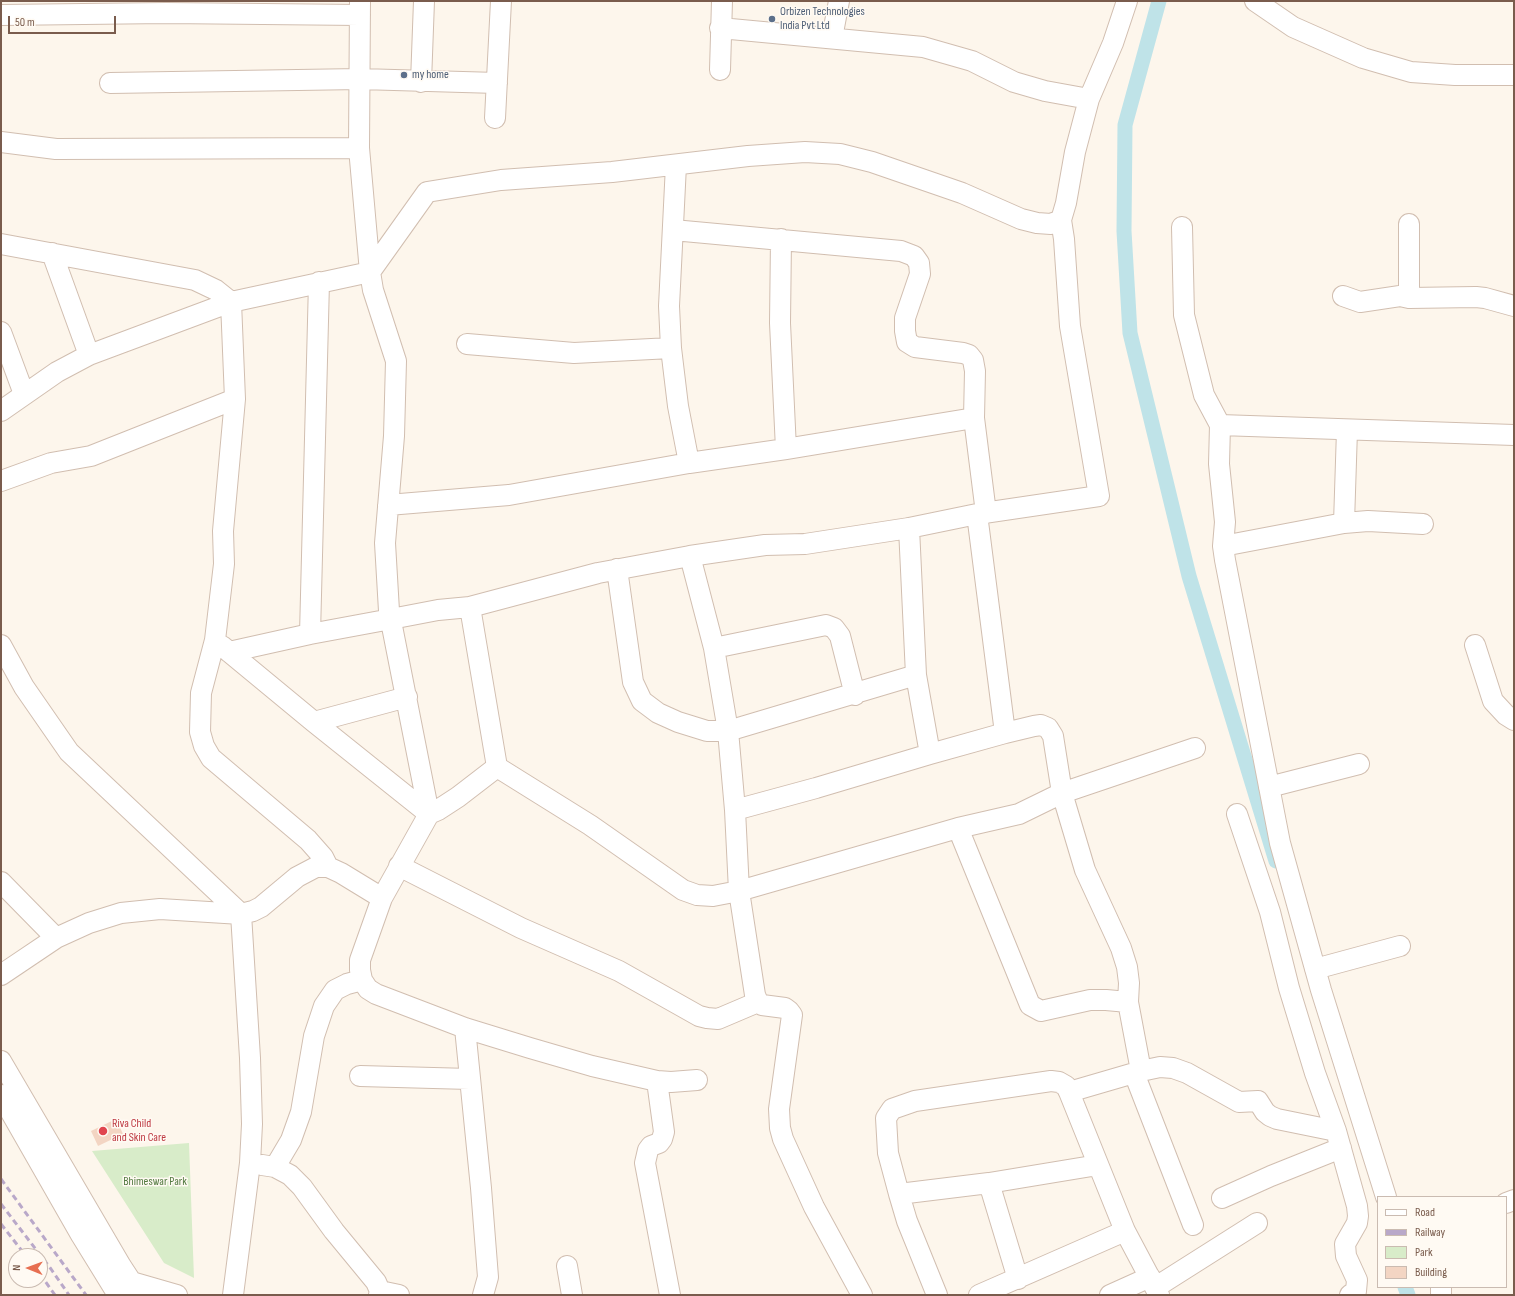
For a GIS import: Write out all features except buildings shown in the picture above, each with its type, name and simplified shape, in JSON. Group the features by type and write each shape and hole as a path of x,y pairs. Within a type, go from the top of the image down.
{"street":[{"path":"421,82 424,1"},
{"path":"495,118 501,1"},
{"path":"720,70 720,28 722,1"},
{"path":"832,38 839,1"},
{"path":"222,646 310,634 438,610 470,607 617,569 690,556 765,545 805,544 909,528 981,513 1099,496 1070,326 1064,239 1061,220 1066,203 1075,152 1089,99 1113,43 1127,1"},
{"path":"1255,1 1293,27 1364,58 1397,68 1411,72 1455,75 1514,75"},
{"path":"1,15 166,13 360,8 359,148 370,272 372,290 396,361 394,436 385,543 391,619 429,814"},
{"path":"720,28 923,47 972,61 1014,82 1045,91 1089,99"},
{"path":"110,83 360,79 421,82 497,83"},
{"path":"1,142 56,149 359,148"},
{"path":"1,411 57,372 89,355 231,302 370,272 427,192 501,180 676,165 748,156 805,152 840,154 872,162 962,193 1021,219 1051,224 1061,220"},
{"path":"676,165 669,306 671,348 678,406 689,463"},
{"path":"1409,224 1409,298"},
{"path":"1182,227 1184,315 1204,395 1220,425 1219,464 1225,522 1223,546 1280,843 1315,969 1386,1196"},
{"path":"673,230 901,251 914,256 919,263 920,274 905,318 904,331 907,342 915,347 963,353 969,355 973,360 975,371 974,418 981,513 1005,733"},
{"path":"781,239 780,323 786,449"},
{"path":"1,244 195,280 216,290 231,302 235,399 223,531 224,564 222,646 201,694 200,732 204,746 211,758 308,840 323,857 328,868"},
{"path":"52,253 89,355"},
{"path":"310,634 319,282"},
{"path":"1342,296 1360,302 1400,296 1409,298 1485,298 1514,306"},
{"path":"1,332 24,394"},
{"path":"467,344 574,353 671,348"},
{"path":"1,481 51,463 91,456 235,399"},
{"path":"388,505 509,495 689,463 786,449 974,418"},
{"path":"1220,425 1514,435"},
{"path":"1344,523 1347,430"},
{"path":"1223,546 1344,523 1368,521 1423,524"},
{"path":"909,528 916,675 930,754"},
{"path":"690,556 714,648 728,731 735,810 739,891 755,994 758,1002 769,1007 785,1008 792,1015 779,1109 780,1128 783,1139 814,1207 862,1295"},
{"path":"617,569 633,682 642,701 658,713 678,722 707,731 728,731 855,695 916,675"},
{"path":"470,607 497,767 590,825 684,890 697,895 713,896 739,891 958,828 1019,814 1062,793 1195,748"},
{"path":"714,648 826,625 834,628 840,636 855,695"},
{"path":"1,645 24,687 69,752 241,914 250,1058 252,1124 250,1163 233,1295"},
{"path":"1475,645 1493,701 1506,715 1514,720"},
{"path":"222,646 429,814"},
{"path":"314,722 407,697"},
{"path":"735,810 1005,733 1041,725 1048,728 1053,736 1062,793 1085,870 1121,948 1126,967 1129,983 1128,1002 1137,1072 1193,1225"},
{"path":"1269,787 1359,764"},
{"path":"497,767 458,797 429,814 382,898 360,960 362,980 368,989 376,994 466,1028 592,1066 657,1081 670,1082 698,1080"},
{"path":"1237,814 1270,912 1289,988 1338,1140 1357,1206 1357,1223 1345,1244 1346,1256 1357,1280 1356,1291 1350,1295"},
{"path":"958,828 1030,1005 1042,1011 1090,1000 1128,1002"},
{"path":"399,866 522,928 619,971 699,1016 718,1019 758,1002"},
{"path":"1,975 56,938 89,923 121,913 160,909 241,914 261,907 297,877 316,868 328,868 341,873 382,898"},
{"path":"1,882 56,938"},
{"path":"1315,969 1400,946"},
{"path":"275,1167 291,1140 301,1112 314,1036 324,1006 335,990 347,984 362,980"},
{"path":"466,1028 488,1277 484,1295"},
{"path":"1,1061 129,1290"},
{"path":"1069,1092 1137,1072 1160,1067 1173,1068 1239,1102 1258,1101 1265,1112 1270,1116 1338,1140"},
{"path":"360,1076 470,1079"},
{"path":"657,1081 664,1132 659,1143 651,1146 648,1150 645,1164 670,1295"},
{"path":"937,1295 899,1194 888,1153 886,1118 892,1109 915,1101 1051,1081 1060,1082 1066,1086 1124,1231 1155,1286"},
{"path":"1,1096 81,1235 108,1278 129,1290 177,1295"},
{"path":"1222,1198 1271,1176 1338,1140"},
{"path":"250,1163 275,1167 290,1175 302,1187 334,1231 386,1294"},
{"path":"899,1194 989,1183 1098,1166"},
{"path":"989,1183 1018,1278"},
{"path":"1110,1295 1155,1286 1257,1223"},
{"path":"979,1295 1124,1231"},
{"path":"568,1266 572,1295"}],"green space":[{"name":"Bhimeswar Park","path":"189,1143 194,1278 164,1263 92,1151"}],"waterway":[{"path":"1159,1 1125,125 1124,231 1130,333 1189,576 1276,861"},
{"path":"1405,1288 1408,1295"}],"railway":[{"path":"1,1179 86,1295"},
{"path":"1,1204 69,1295"},
{"path":"1,1224 20,1248"},
{"path":"48,1285 55,1295"}],"place":[{"name":"Orbizen Technologies India Pvt Ltd","path":"772,19"},
{"name":"my home","path":"404,75"},
{"name":"Riva Child and Skin Care","path":"103,1131"}]}
